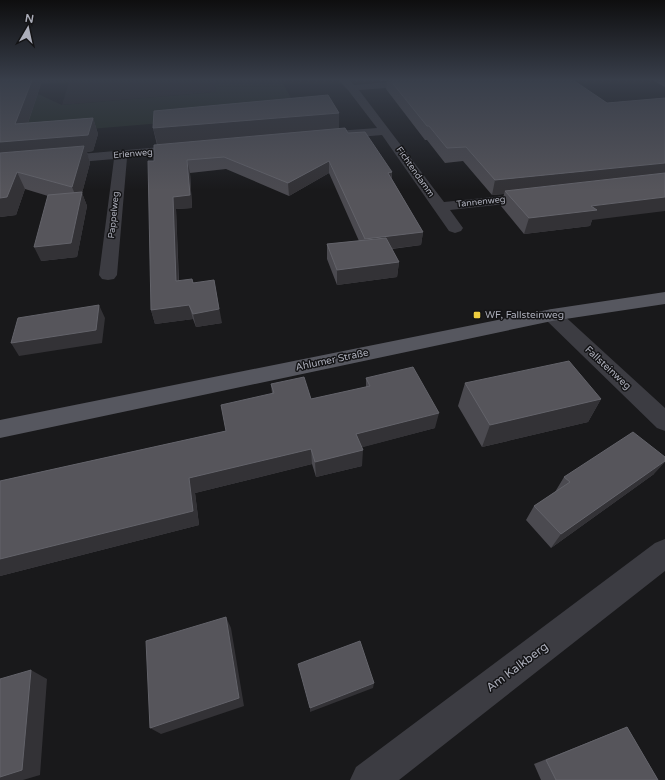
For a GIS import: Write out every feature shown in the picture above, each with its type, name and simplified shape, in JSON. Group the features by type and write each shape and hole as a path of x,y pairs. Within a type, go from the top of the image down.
{"main road":[{"name":"Ahlumer Straße","path":"0,429 552,315 665,298"}],"street":[{"name":"Fichtendamm","path":"373,116 455,228"},
{"path":"323,137 385,131"},
{"name":"Erlenweg","path":"0,165 199,148"},
{"name":"Pappelweg","path":"108,275 121,155"},
{"name":"Tannenweg","path":"439,207 548,195"},
{"name":"Fallsteinweg","path":"552,315 665,422"},
{"name":"Am Kalkberg","path":"369,780 665,553"}],"shaded area":[{"path":"16,116 238,116 234,117 30,134"}],"building":[{"path":"0,116 18,116 15,124 93,118 88,135 0,142"},
{"path":"154,116 297,116 153,128"},
{"path":"419,116 665,116 665,163 495,180 466,147 447,148 429,126 427,126"},
{"path":"345,128 348,133 365,132 392,172 388,173 423,232 365,239 329,161 288,183 224,157 187,160 190,195 173,197 176,281 192,279 193,283 214,280 219,309 193,314 189,305 151,310 148,161 154,161 154,145"},
{"path":"84,146 72,187 17,172 7,197 0,198 0,153"},
{"path":"665,173 665,197 591,206 597,210 529,218 505,191"},
{"path":"82,192 71,243 34,247 48,195"},
{"path":"386,238 399,262 337,270 327,244"},
{"path":"99,305 96,330 11,343 18,318"},
{"path":"569,361 601,399 490,425 465,383"},
{"path":"413,367 439,413 356,434 363,450 315,462 311,449 189,478 193,511 0,559 0,481 226,431 221,405 274,393 271,384 304,377 311,399 370,386 366,378"},
{"path":"633,432 665,457 665,461 561,534 534,506 570,482 564,477"},
{"path":"226,617 239,698 150,728 146,641"},
{"path":"360,641 374,683 310,708 298,664"},
{"path":"31,670 22,770 0,777 0,679"},
{"path":"627,727 658,780 556,780 546,760"}],"place":[{"name":"WF, Fallsteinweg","path":"477,315"}]}
